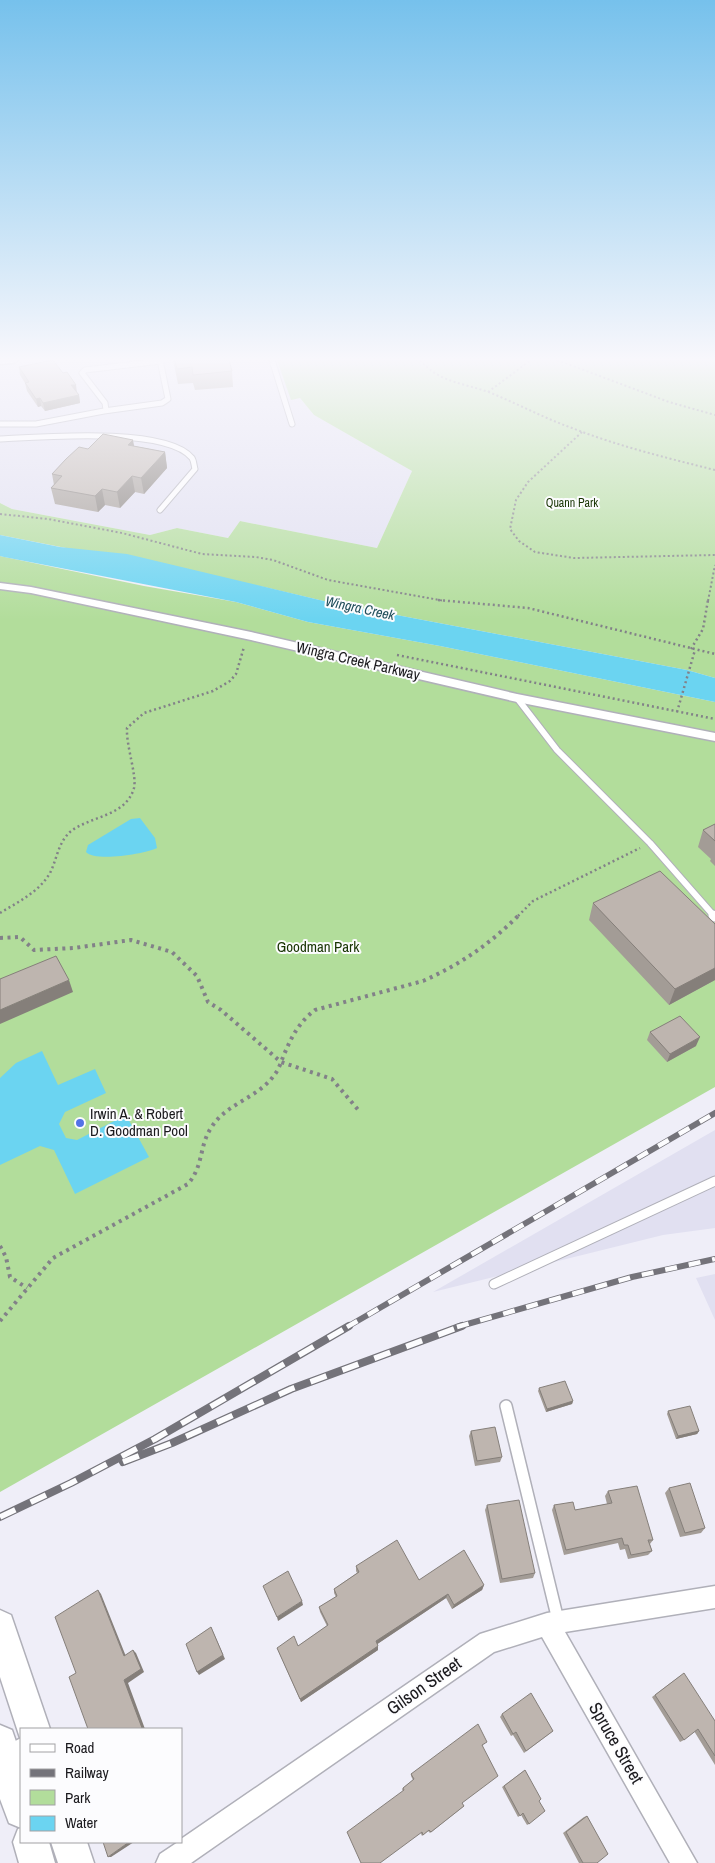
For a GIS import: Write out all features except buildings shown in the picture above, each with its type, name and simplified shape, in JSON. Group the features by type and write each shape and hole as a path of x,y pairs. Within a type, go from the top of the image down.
{"street":[{"name":"Wingra Creek Parkway","path":"0,586 31,590 251,636 518,698 715,737"},
{"name":"Gilson Street","path":"170,1863 488,1642 553,1623 715,1598"},
{"name":"Spruce Street","path":"553,1623 684,1863"},
{"path":"0,1626 33,1728"},
{"path":"7,1754 20,1807"},
{"path":"31,1843 37,1863"},
{"path":"69,1843 76,1863"}],"lane":[{"path":"160,510 195,469 193,460 185,452 175,447"},
{"path":"518,698 557,750 650,843 715,917"},
{"path":"494,1284 715,1181"},
{"path":"506,1406 553,1623"}],"path":[{"path":"566,447 528,482 516,500 510,529 519,541 535,552 574,558 715,554"},
{"path":"628,447 715,470"},
{"path":"0,514 48,519 122,533 202,554 256,557 273,560 328,580 454,603 528,608 715,654"},
{"path":"672,729 693,650 703,628 715,565"},
{"path":"0,913 35,890 50,873 62,840 70,832 77,826 121,808 126,801 134,787 127,743 127,728 144,713 214,691 230,681 236,674 243,648 251,636"},
{"path":"0,1321 53,1258 188,1184 197,1174 208,1131 218,1116 262,1088 276,1074 293,1031 303,1019 316,1010 423,981 440,974 482,949 533,901 650,843"},
{"path":"0,938 20,937 34,950 74,948 131,940 172,952 197,976 208,1002 221,1010 280,1062 332,1079 360,1112"},
{"path":"0,1246 3,1248 8,1259 10,1277 27,1288"}],"shaded area":[{"path":"0,447 370,447 412,471 377,548 240,521 228,538 177,528 150,535 12,509 0,503"},
{"path":"715,1130 715,1228 663,1235 433,1292"},
{"path":"715,1274 715,1320 696,1278"}],"green space":[{"name":"Quann Park","path":"370,447 715,447 715,678 687,670 328,602 264,587 0,535 0,503 12,509 150,535 177,528 228,538 240,521 377,548 412,471"},
{"name":"Goodman Park","path":"0,556 144,586 236,602 308,622 440,646 715,702 715,1087 0,1492"}],"water":[{"name":"Wingra Creek","path":"0,535 60,547 127,554 328,602 687,670 715,678 715,702 440,646 308,622 236,602 4,557 0,556"},
{"path":"140,818 155,838 157,848 132,855 109,857 91,855 86,852 88,845 131,819"},
{"path":"42,1051 58,1085 95,1069 106,1093 65,1112 59,1124 66,1138 77,1140 126,1115 149,1157 75,1194 54,1150 40,1146 0,1165 0,1078 16,1063"}],"railway":[{"path":"347,1327 715,1113"},
{"path":"457,1327 632,1277 715,1259"},
{"path":"0,1517 71,1483 155,1439 349,1326"},
{"path":"123,1462 172,1443 291,1389 462,1326"}],"place":[{"name":"Irwin A. & Robert D. Goodman Pool","path":"80,1123"}]}
